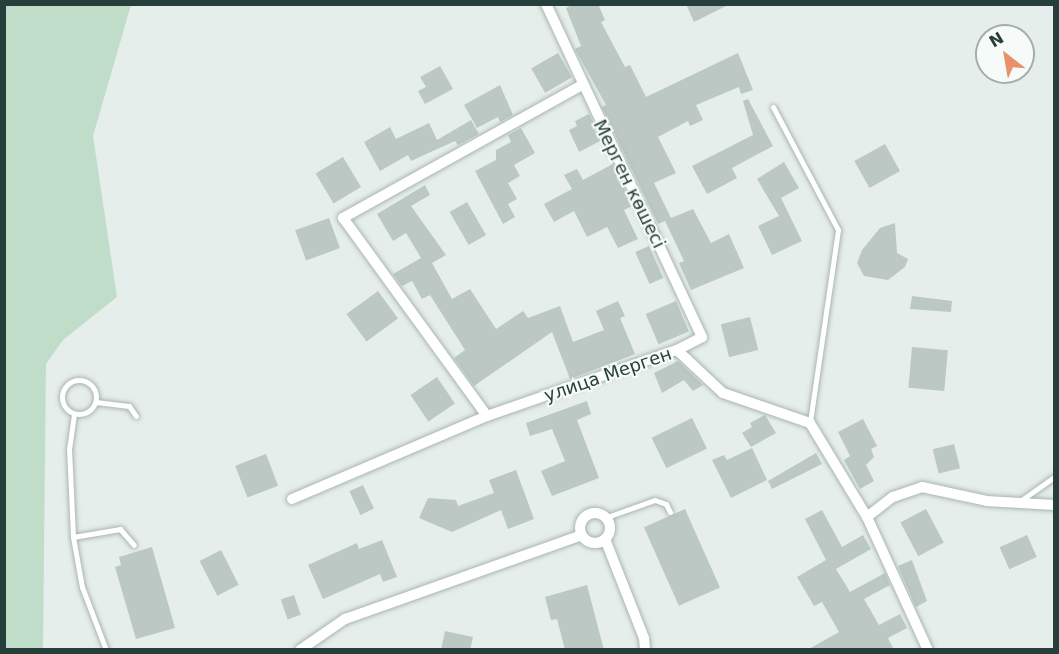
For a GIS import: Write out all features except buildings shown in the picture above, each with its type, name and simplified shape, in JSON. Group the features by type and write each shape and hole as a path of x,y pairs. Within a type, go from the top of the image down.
{"street":[{"name":"Мерген көшесі","path":"546,4 702,337 677,350"},
{"path":"487,417 343,218 582,85"},
{"name":"улица Мерген","path":"292,499 487,417 677,350 723,393 810,423"},
{"path":"810,423 867,517 928,650"},
{"path":"867,517 893,497 921,487 987,501 1054,505"},
{"path":"590,514 607,517 610,533 605,540 588,541 582,535 583,519 590,514"},
{"path":"300,650 345,619 582,535"},
{"path":"605,540 641,628 645,650"}],"lane":[{"path":"773,107 838,230 810,423"},
{"path":"96,402 92,385 75,380 67,384 62,401 74,414 83,414 96,402 129,406 136,417"},
{"path":"74,414 69,448 72,537 82,587 106,650"},
{"path":"1018,502 1054,477"},
{"path":"607,517 655,500 666,504 670,512"},
{"path":"72,537 120,530 134,545"}],"green space":[{"path":"4,5 131,5 93,136 117,297 63,340 46,364 43,649 5,649"}]}
